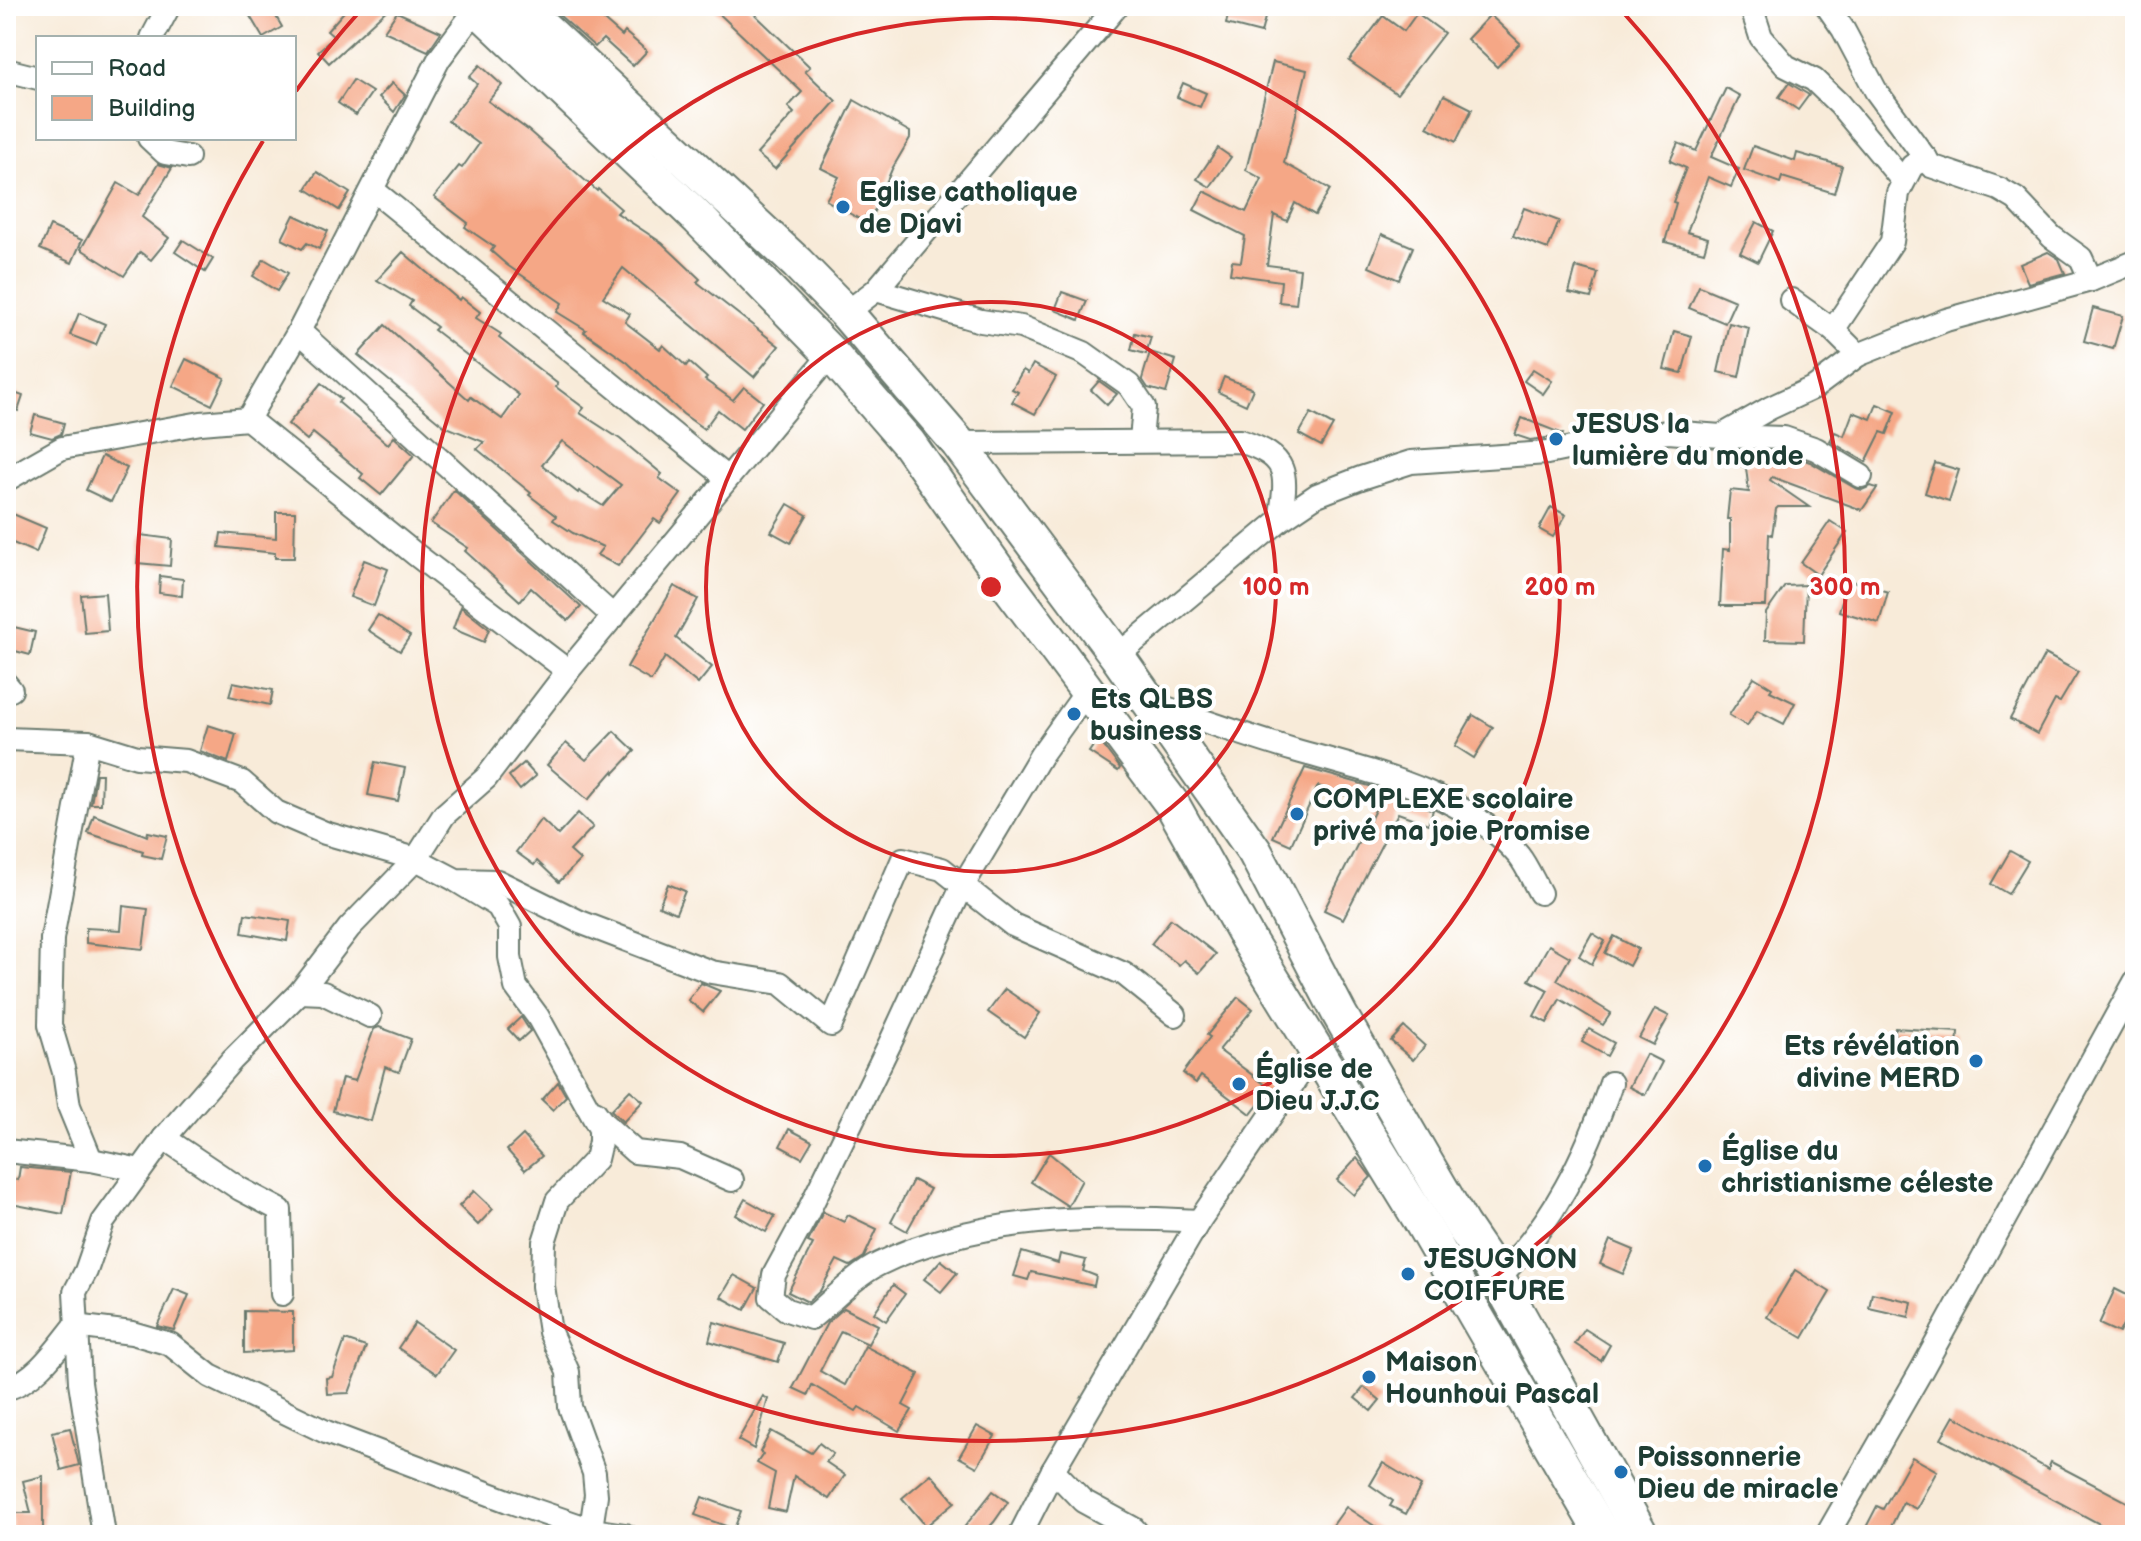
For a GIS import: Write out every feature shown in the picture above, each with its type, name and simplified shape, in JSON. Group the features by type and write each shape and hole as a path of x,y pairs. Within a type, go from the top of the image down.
{"main road":[{"path":"520,6 797,263 846,313 958,443 1117,656 1255,852 1340,1015 1462,1225 1498,1278 1641,1535"},
{"path":"476,7 699,219 831,354 909,444 1006,582 1172,804 1247,938 1418,1216 1603,1535"}],"street":[{"path":"153,36 169,6"},
{"path":"846,313 876,290 1117,6"},
{"path":"1751,6 1761,37 1778,57 1786,66 1814,80 1839,104 1903,181"},
{"path":"1827,6 1876,91 1931,166 1999,189 2016,199 2052,237 2081,258 2091,280"},
{"path":"248,419 299,331 439,59 476,7"},
{"path":"6,70 36,78"},
{"path":"151,140 165,153 188,157"},
{"path":"1833,330 1892,242 1898,193 1912,166 1926,158"},
{"path":"373,190 727,478"},
{"path":"1721,436 1815,387 1858,355 1946,320 2091,280 2135,262"},
{"path":"876,290 981,321 1021,327 1084,353 1129,385 1144,407 1141,440"},
{"path":"1791,300 1833,330 1858,355"},
{"path":"299,331 614,617"},
{"path":"104,1535 80,1382 75,1326 75,1292 86,1271 103,1222 164,1138 232,1060 300,992 349,928 416,859 444,815 486,778 568,671 831,354"},
{"path":"6,480 62,448 201,423 248,419 415,554 568,671"},
{"path":"1117,656 1280,520 1317,495 1411,462 1547,453 1668,432 1784,438 1816,449 1861,476"},
{"path":"958,443 1240,441 1266,449 1280,464 1285,488 1280,520"},
{"path":"1087,691 1041,755 962,887 892,1039 774,1275 771,1297 787,1310 811,1318 876,1265 963,1233 1022,1224 1120,1217 1199,1221"},
{"path":"1147,702 1292,750 1344,763 1442,799 1503,840 1520,858 1540,893"},
{"path":"6,739 88,742 137,757 186,761 242,782 276,812 325,833 416,859 498,906 510,927 510,957 516,987 538,1017 600,1129 596,1159 557,1201 544,1242 543,1286 550,1332 568,1372 570,1407 594,1473 596,1495 591,1533"},
{"path":"88,742 52,939 50,1025 64,1072 69,1106 91,1160"},
{"path":"456,880 497,881 580,922 711,972 780,983 831,1025 903,859 942,869 1013,925 1124,974 1175,1015"},
{"path":"1827,1535 1928,1359 2135,982"},
{"path":"300,992 323,993 370,1016"},
{"path":"1020,1535 1053,1470 1199,1221 1315,1051"},
{"path":"570,1077 603,1123 635,1152 680,1157 732,1180"},
{"path":"1498,1278 1524,1253 1546,1223 1595,1129 1611,1083"},
{"path":"164,1138 240,1189 280,1210 282,1294"},
{"path":"6,1151 91,1160 140,1170"},
{"path":"75,1326 132,1333 170,1344 210,1376 326,1432 591,1533 625,1535"},
{"path":"6,1389 18,1386 47,1361 75,1326"},
{"path":"1053,1470 1083,1501 1134,1529 1139,1535"}],"building":[{"path":"256,6 270,6 282,27 262,36 247,11"},
{"path":"349,6 391,6 329,63 318,51 334,37 327,31"},
{"path":"549,6 588,6 622,36 625,32 647,51 633,66 603,39 595,47"},
{"path":"711,6 746,6 810,67 805,71 836,101 775,169 757,154 794,113 788,107 802,92"},
{"path":"1230,6 1268,6 1261,33 1226,24"},
{"path":"397,12 441,32 428,51 384,31"},
{"path":"1417,13 1444,33 1397,94 1349,61 1383,16 1404,31"},
{"path":"1490,15 1520,43 1497,67 1467,39"},
{"path":"1273,62 1307,70 1284,163 1330,189 1315,215 1295,203 1287,221 1274,215 1267,265 1300,269 1296,304 1279,302 1281,281 1230,274 1232,261 1241,262 1245,236 1194,210 1204,191 1246,212 1262,179 1246,170"},
{"path":"480,65 502,85 488,101 598,189 621,209 617,213 662,243 700,279 697,282 779,346 754,377 623,268 603,297 630,314 625,322 660,349 663,345 686,366 689,362 707,378 705,380 733,400 744,387 763,402 742,429 718,410 704,429 683,414 627,362 557,312 562,303 507,265 491,251 494,247 465,227 468,223 434,197 459,166 462,168 479,144 448,121 477,84 469,77"},
{"path":"353,80 372,92 356,115 338,103"},
{"path":"392,83 405,95 394,112 379,97"},
{"path":"1183,83 1206,93 1200,107 1177,97"},
{"path":"1789,83 1809,95 1798,110 1779,97"},
{"path":"1726,88 1740,96 1711,157 1739,169 1731,187 1708,177 1687,232 1708,238 1704,252 1665,242 1676,203 1673,202 1686,168 1670,161 1678,143 1696,151"},
{"path":"1444,95 1472,109 1456,142 1427,127"},
{"path":"854,100 910,132 910,138 892,169 872,216 867,214 863,221 826,200 839,177 821,168"},
{"path":"1753,146 1795,161 1797,153 1842,166 1834,193 1782,177 1780,183 1744,170"},
{"path":"1218,148 1231,157 1210,187 1197,179"},
{"path":"158,164 172,168 142,217 169,238 151,260 140,252 124,276 81,249 118,183 139,195"},
{"path":"317,172 350,193 339,210 306,189"},
{"path":"1524,208 1559,221 1548,249 1513,236"},
{"path":"294,215 328,231 319,249 307,243 302,249 282,239"},
{"path":"1756,222 1773,231 1758,262 1740,253"},
{"path":"50,226 82,240 72,263 40,249"},
{"path":"1382,234 1413,247 1399,280 1369,267"},
{"path":"183,240 213,259 205,272 175,252"},
{"path":"403,252 459,300 461,297 480,312 476,318 501,334 499,338 558,384 556,387 584,408 580,413 620,439 662,474 659,478 681,494 660,523 654,519 618,566 597,555 603,547 553,520 556,516 477,449 484,442 444,426 358,355 385,325 469,400 471,397 502,419 519,395 434,330 437,327 409,306 412,301 377,280","holes":["562,441 621,485 603,506 578,493 542,465"]},
{"path":"2048,252 2059,259 2065,273 2028,283 2020,264"},
{"path":"264,259 288,273 277,291 253,276"},
{"path":"1576,267 1598,273 1591,298 1569,293"},
{"path":"1699,286 1735,301 1725,323 1689,308"},
{"path":"1062,292 1087,301 1079,320 1055,310"},
{"path":"2093,308 2123,316 2113,349 2084,341"},
{"path":"79,313 105,324 96,345 70,335"},
{"path":"1729,323 1749,328 1739,377 1718,372"},
{"path":"1674,331 1692,336 1682,373 1664,369"},
{"path":"1135,333 1151,337 1146,354 1131,350"},
{"path":"1150,352 1176,360 1166,393 1148,388 1142,379"},
{"path":"186,359 225,378 212,405 173,386"},
{"path":"1033,364 1056,377 1035,414 1012,402 1018,392 1012,389 1023,370 1028,373"},
{"path":"1533,369 1552,381 1543,394 1524,381"},
{"path":"1224,377 1253,389 1246,405 1218,392"},
{"path":"1099,381 1117,394 1107,405 1091,390"},
{"path":"321,383 341,399 338,402 388,444 394,437 414,455 381,495 360,478 363,474 313,433 307,440 288,424"},
{"path":"6,390 23,396 18,411 6,406"},
{"path":"1877,404 1896,412 1887,434 1881,432 1866,462 1830,441 1835,432 1844,436 1853,412 1871,419"},
{"path":"1311,413 1333,425 1321,446 1299,434"},
{"path":"35,415 64,423 61,434 52,438 30,432"},
{"path":"1522,418 1563,434 1530,440 1515,435"},
{"path":"1785,453 1810,462 1855,488 1877,488 1862,510 1772,477 1770,480 1809,507 1776,509 1772,535 1769,534 1766,606 1720,606 1723,549 1730,550 1730,519 1727,519 1730,490 1749,492 1746,468 1742,466 1782,461"},
{"path":"102,456 127,468 111,502 86,490"},
{"path":"1935,463 1959,470 1949,501 1925,493"},
{"path":"454,490 581,607 568,621 531,588 520,601 465,551 468,548 431,523"},
{"path":"788,504 807,515 791,543 771,532"},
{"path":"1551,507 1566,515 1553,537 1539,529"},
{"path":"6,511 46,528 36,553 6,540"},
{"path":"276,512 295,512 294,558 275,558 275,553 219,547 221,533 276,538"},
{"path":"1830,521 1847,532 1818,575 1801,563"},
{"path":"140,535 172,539 170,566 137,563"},
{"path":"364,560 388,569 374,606 350,597"},
{"path":"160,576 183,579 182,596 159,593"},
{"path":"1848,580 1888,592 1879,623 1839,611"},
{"path":"1806,585 1804,641 1765,640 1766,613 1785,586"},
{"path":"674,586 698,599 676,638 712,667 698,684 665,657 651,681 627,667"},
{"path":"105,593 108,631 85,633 81,595"},
{"path":"461,607 489,629 484,642 453,629"},
{"path":"378,615 410,636 400,651 368,630"},
{"path":"14,627 35,632 30,655 8,649"},
{"path":"2045,654 2078,672 2060,702 2055,700 2037,734 2010,719"},
{"path":"1754,677 1772,688 1770,691 1795,703 1784,724 1757,710 1747,726 1729,715"},
{"path":"233,682 273,690 270,705 229,696"},
{"path":"1473,715 1493,727 1474,758 1455,746"},
{"path":"208,725 236,734 228,762 200,751"},
{"path":"614,731 635,751 588,800 547,765 566,743 586,760"},
{"path":"1098,739 1120,768 1118,771 1089,752"},
{"path":"375,762 405,768 398,801 368,795"},
{"path":"524,763 536,776 520,790 509,776"},
{"path":"1305,768 1380,789 1433,810 1428,824 1398,813 1343,919 1324,910 1377,806 1318,786 1291,845 1273,837"},
{"path":"96,774 102,774 101,804 91,804"},
{"path":"578,813 593,827 570,851 580,860 559,882 537,861 534,865 516,852 541,819 558,835"},
{"path":"94,815 147,836 148,832 167,836 161,859 142,855 143,851 88,833"},
{"path":"2010,851 2028,861 2008,894 1991,884"},
{"path":"668,884 685,891 676,913 659,906"},
{"path":"123,906 148,909 143,949 86,943 86,928 121,930"},
{"path":"245,914 290,921 287,941 242,933"},
{"path":"1171,919 1216,954 1199,973 1184,960 1179,965 1151,944"},
{"path":"1592,933 1605,941 1592,964 1579,956"},
{"path":"1614,936 1638,949 1629,966 1605,953"},
{"path":"1549,945 1570,957 1557,980 1611,1013 1603,1025 1560,999 1547,1023 1534,1016 1548,990 1529,980"},
{"path":"701,983 720,991 703,1012 688,1000"},
{"path":"1005,989 1040,1013 1024,1037 988,1012"},
{"path":"1238,997 1253,1009 1219,1050 1271,1089 1251,1114 1201,1076 1196,1083 1183,1073 1210,1037 1207,1035"},
{"path":"1655,1009 1669,1016 1653,1045 1639,1038"},
{"path":"521,1017 530,1031 519,1041 508,1029"},
{"path":"379,1027 411,1039 399,1072 385,1067 371,1121 333,1111 342,1078 355,1081 374,1029"},
{"path":"1404,1027 1425,1046 1413,1060 1391,1041"},
{"path":"1895,1028 1958,1032 1957,1051 1894,1047"},
{"path":"1589,1029 1614,1043 1607,1056 1582,1042"},
{"path":"1646,1054 1662,1062 1645,1095 1629,1087"},
{"path":"558,1082 566,1096 553,1110 542,1100"},
{"path":"630,1090 643,1101 623,1122 611,1110"},
{"path":"789,1129 812,1141 802,1158 780,1146"},
{"path":"523,1135 542,1156 525,1170 507,1150"},
{"path":"1049,1153 1082,1180 1068,1206 1031,1182"},
{"path":"1357,1158 1371,1177 1354,1195 1337,1180"},
{"path":"20,1167 71,1172 63,1214 6,1203 6,1178 18,1180"},
{"path":"913,1180 930,1189 907,1231 891,1222"},
{"path":"474,1191 493,1209 478,1225 459,1206"},
{"path":"745,1199 775,1216 766,1232 736,1215"},
{"path":"823,1212 844,1222 848,1215 877,1229 864,1257 850,1266 837,1260 820,1291 808,1302 788,1292 813,1244 808,1242"},
{"path":"1610,1240 1634,1250 1623,1274 1600,1264"},
{"path":"1022,1252 1058,1263 1060,1254 1086,1260 1083,1271 1096,1276 1094,1286 1031,1272 1028,1280 1014,1276"},
{"path":"941,1260 957,1273 941,1292 924,1279"},
{"path":"1795,1270 1830,1292 1803,1338 1767,1317"},
{"path":"734,1275 757,1288 745,1310 721,1297"},
{"path":"893,1285 905,1294 886,1321 874,1313"},
{"path":"174,1289 189,1295 174,1330 157,1326"},
{"path":"2115,1289 2135,1299 2119,1333 2099,1324"},
{"path":"1872,1293 1912,1302 1909,1317 1869,1308"},
{"path":"844,1308 878,1325 868,1344 841,1331 820,1371 845,1385 865,1346 919,1374 903,1405 912,1410 899,1431 859,1407 856,1411 812,1385 808,1395 793,1388 827,1323"},
{"path":"244,1311 293,1312 293,1350 244,1353"},
{"path":"714,1322 784,1343 778,1362 709,1341"},
{"path":"415,1323 454,1350 437,1374 398,1348"},
{"path":"1585,1329 1610,1345 1601,1361 1575,1344"},
{"path":"345,1340 366,1347 349,1393 327,1394 326,1378 332,1377"},
{"path":"1364,1387 1380,1400 1371,1411 1355,1398"},
{"path":"763,1396 768,1399 754,1449 738,1440"},
{"path":"1954,1416 2048,1469 2051,1462 2135,1506 2135,1535 2120,1535 1941,1439"},
{"path":"977,1426 995,1436 977,1467 959,1457"},
{"path":"70,1428 79,1465 61,1470 52,1432"},
{"path":"771,1431 811,1453 819,1443 833,1454 826,1462 845,1475 829,1499 794,1476 786,1512 768,1508 775,1473 757,1463"},
{"path":"1912,1457 1937,1471 1916,1509 1903,1502 1887,1535 1862,1535 1877,1506 1883,1509"},
{"path":"1383,1463 1421,1486 1406,1514 1390,1506 1393,1501 1370,1485"},
{"path":"931,1474 955,1502 926,1526 902,1498"},
{"path":"43,1476 43,1535 12,1535 12,1513 31,1513 23,1481"},
{"path":"993,1491 1008,1502 994,1522 982,1535 958,1535"},
{"path":"702,1497 741,1511 734,1529 695,1515"},
{"path":"1346,1507 1388,1535 1326,1535"}],"place":[{"name":"Eglise catholique de Djavi","path":"843,207"},
{"name":"JESUS la lumière du monde","path":"1556,439"},
{"name":"Ets QLBS business","path":"1074,714"},
{"name":"COMPLEXE scolaire privé ma joie Promise","path":"1297,814"},
{"name":"Ets révélation divine MERD","path":"1976,1061"},
{"name":"Église de Dieu J.J.C","path":"1239,1084"},
{"name":"Église du christianisme céleste","path":"1705,1166"},
{"name":"JESUGNON COIFFURE","path":"1408,1274"},
{"name":"Maison Hounhoui Pascal","path":"1369,1377"},
{"name":"Poissonnerie Dieu de miracle","path":"1621,1472"}]}
